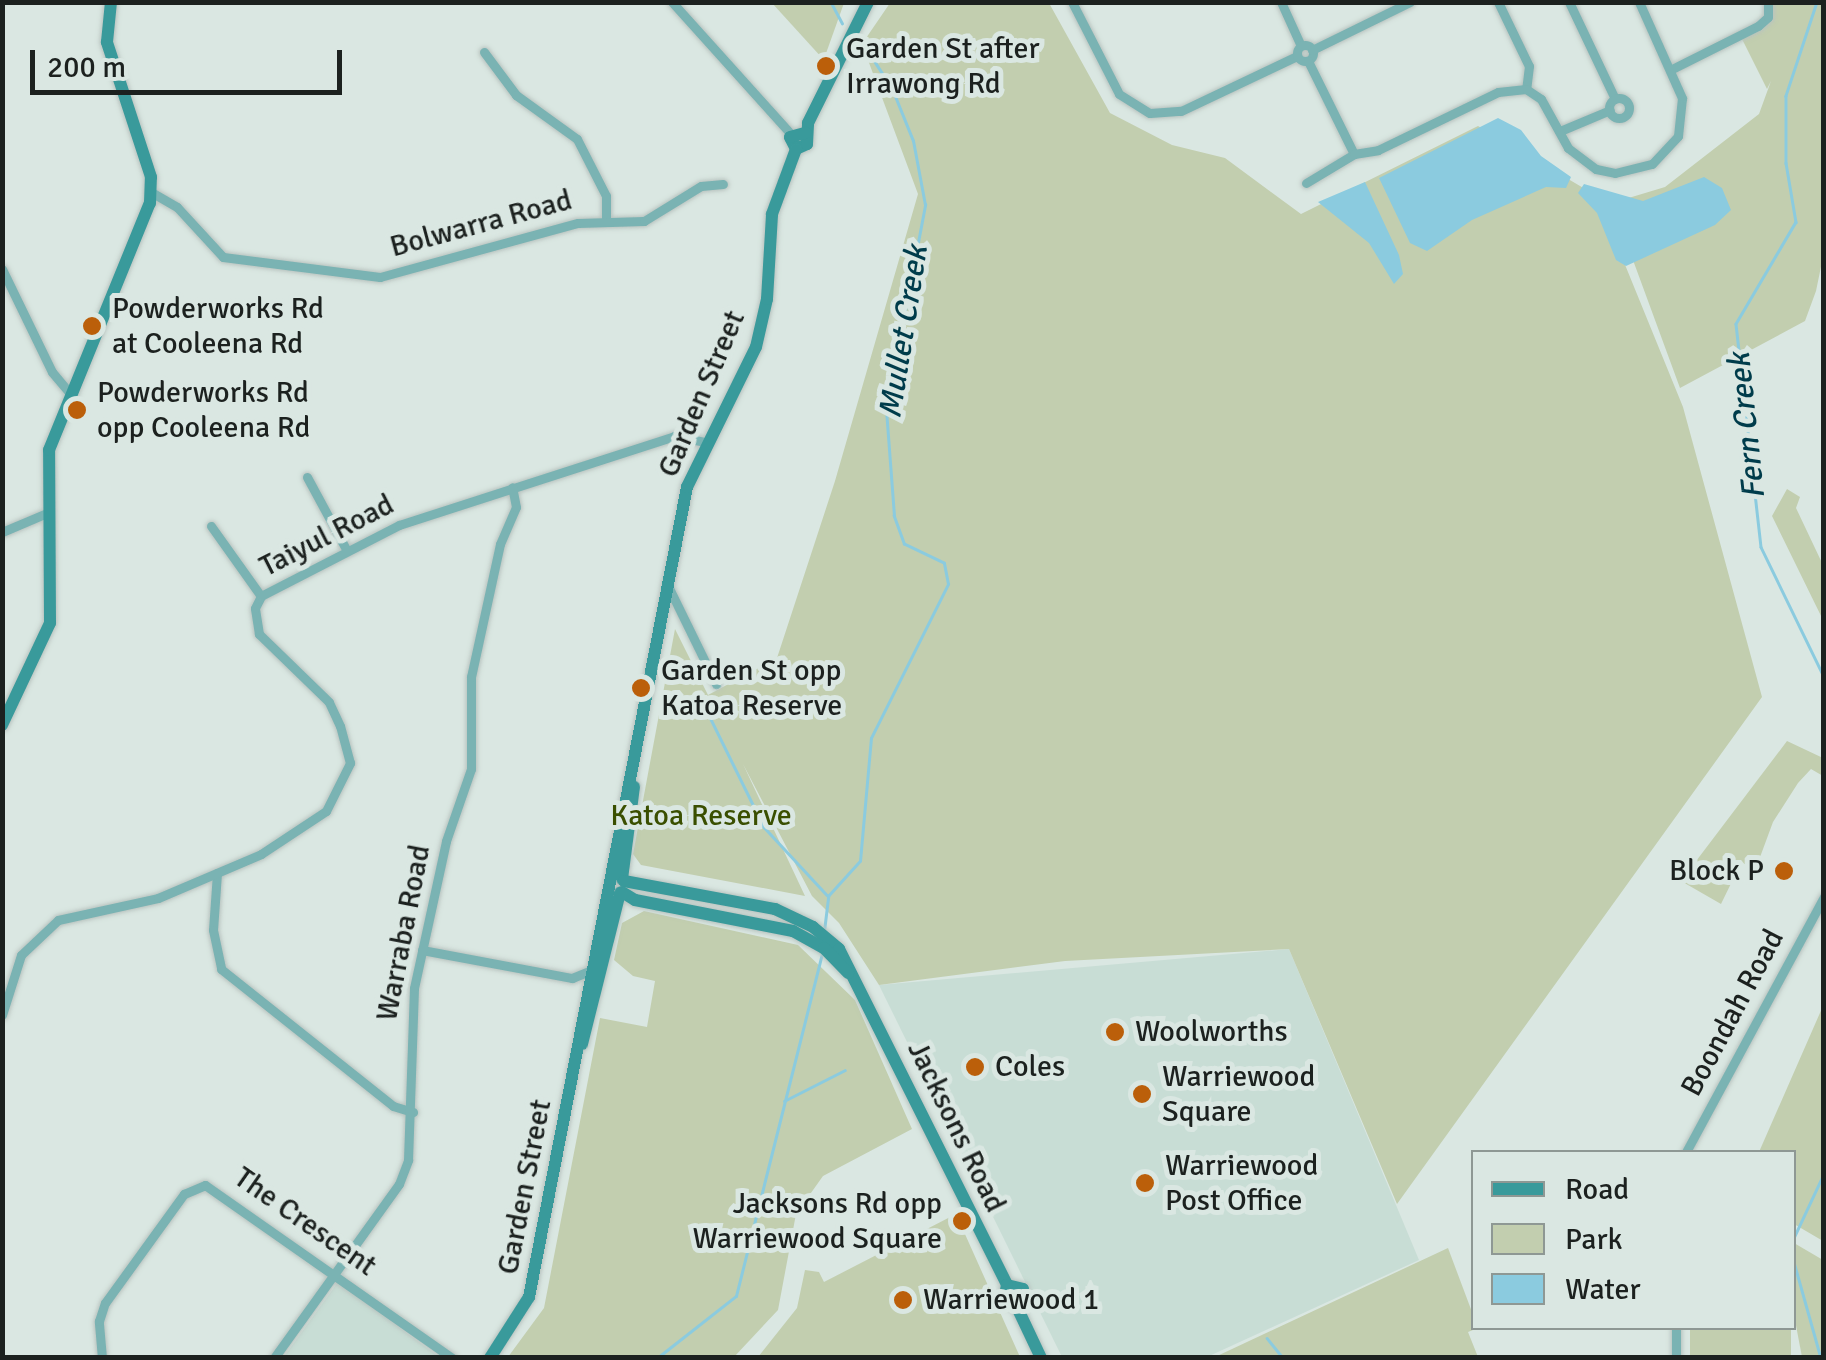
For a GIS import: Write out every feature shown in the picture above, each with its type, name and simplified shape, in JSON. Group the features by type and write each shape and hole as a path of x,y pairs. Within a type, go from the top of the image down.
{"street":[{"path":"2,725 50,623 45,471 151,192 108,42 112,2"},
{"path":"672,2 798,134 868,2"},
{"path":"1072,2 1118,94 1150,112 1180,111 1410,2"},
{"path":"1281,2 1354,154"},
{"path":"1498,2 1529,66 1526,88"},
{"path":"1569,2 1615,99 1628,104 1627,114 1618,118 1610,110"},
{"path":"1306,183 1354,154 1378,150 1498,92 1526,88 1541,99 1568,148 1596,169 1615,173 1652,164 1671,147 1682,116 1672,69 1639,2"},
{"path":"1672,69 1758,26 1768,17 1768,2"},
{"path":"484,52 516,95 578,138 606,196 606,221"},
{"path":"1560,131 1610,110 1615,99"},
{"name":"Garden Street","path":"572,1075 620,890 634,780 686,487 704,442 760,335 772,214 796,149 807,144 798,134"},
{"name":"Bolwarra Road","path":"151,192 176,206 224,257 380,277 606,221 644,221 701,186 723,184"},
{"path":"2,269 52,372 71,395"},
{"name":"Taiyul Road","path":"2,1015 21,955 58,920 158,898 309,827 326,811 350,763 330,702 259,634 255,608 262,596 346,549 512,487 674,436 704,442"},
{"path":"307,476 346,549"},
{"name":"Warraba Road","path":"274,1358 399,1184 413,1112 409,1030 446,841 472,768 471,677 500,544 516,508 512,487"},
{"path":"2,532 47,514"},
{"path":"211,526 262,596"},
{"path":"668,585 716,684"},
{"path":"217,873 213,930 221,968 393,1106 413,1112"},
{"name":"Garden Street","path":"490,1358 529,1297 592,970 620,890"},
{"name":"Jacksons Road","path":"620,890 812,933"},
{"name":"Jacksons Road","path":"620,890 775,910 837,954 864,990 1006,1285 1004,1300 1016,1304 1041,1358"},
{"name":"Boondah Road","path":"1687,1150 1824,897"},
{"path":"422,950 572,978 592,970"},
{"path":"572,978 587,996"},
{"name":"The Crescent","path":"102,1358 99,1321 105,1303 193,1187 214,1188 452,1358"},
{"path":"1676,1330 1676,1358"}],"shaded area":[{"name":"Warriewood Square","path":"1289,949 1419,1260 1207,1357 1062,1357 879,985"},
{"path":"338,1282 439,1357 283,1358"}],"green space":[{"path":"772,3 844,3 824,59 823,59"},
{"name":"Katoa Reserve","path":"890,3 1049,3 1110,113 1172,145 1225,158 1301,214 1478,126 1597,196 1683,407 1762,697 1397,1204 1289,949 1065,961 879,985 839,923 812,896 743,764 805,896 641,865 633,854 675,629 708,695 777,658 835,481 918,194 862,44"},
{"path":"1772,3 1823,3 1823,257 1816,291 1805,321 1680,388 1612,203 1665,187 1759,114 1771,81 1767,89 1742,39 1770,22"},
{"path":"1787,489 1800,497 1796,508 1823,565 1823,620 1772,516"},
{"path":"1787,741 1823,758 1823,776 1811,769 1798,783 1773,822 1756,868 1741,863 1721,904 1681,881"},
{"path":"644,911 798,945 855,1000 912,1129 823,1176 796,1214 778,1310 734,1357 508,1357 544,1308 600,1018 647,1027 655,981 633,976 614,960 622,923"},
{"path":"1823,1006 1823,1241 1796,1225 1796,1150 1760,1150"},
{"path":"956,1214 1020,1357 758,1357 797,1308 805,1270 819,1272 824,1282"},
{"path":"1796,1244 1823,1260 1823,1357 1802,1357 1796,1326"},
{"path":"1448,1248 1471,1309 1473,1330 1468,1332 1478,1357 1215,1357"},
{"path":"1690,1330 1791,1330 1791,1357 1690,1357"}],"water":[{"path":"1498,118 1521,130 1541,156 1571,177 1566,188 1546,187 1472,220 1427,251 1410,243 1379,178"},
{"path":"1704,177 1722,188 1731,210 1715,225 1626,266 1616,260 1597,213 1578,193 1584,184 1643,201"},
{"path":"1365,182 1399,255 1403,274 1394,284 1369,243 1318,202"}],"waterway":[{"name":"Mullet Creek","path":"831,2 842,23"},
{"name":"Fern Creek","path":"1817,2 1786,96 1786,163 1796,222 1736,324 1761,547 1824,677"},
{"name":"Mullet Creek","path":"824,931 828,896 860,861 871,738 948,584 944,563 904,544 894,516 886,410 925,205 913,141 892,89 861,41"},
{"path":"704,705 764,827 827,895"},
{"path":"657,1358 736,1296 822,954"},
{"path":"784,1101 845,1070"},
{"path":"1796,1233 1824,1173"},
{"path":"1796,1269 1821,1358"},
{"path":"1267,1338 1283,1358"}],"place":[{"name":"Garden St after Irrawong Rd","path":"826,66"},
{"name":"Powderworks Rd at Cooleena Rd","path":"92,326"},
{"name":"Powderworks Rd opp Cooleena Rd","path":"77,410"},
{"name":"Garden St opp Katoa Reserve","path":"641,688"},
{"name":"Block P","path":"1784,871"},
{"name":"Woolworths","path":"1115,1032"},
{"name":"Coles","path":"975,1067"},
{"name":"Warriewood Square","path":"1142,1094"},
{"name":"Warriewood Post Office","path":"1145,1183"},
{"name":"Jacksons Rd opp Warriewood Square","path":"962,1221"},
{"name":"Warriewood 1","path":"903,1300"}]}
